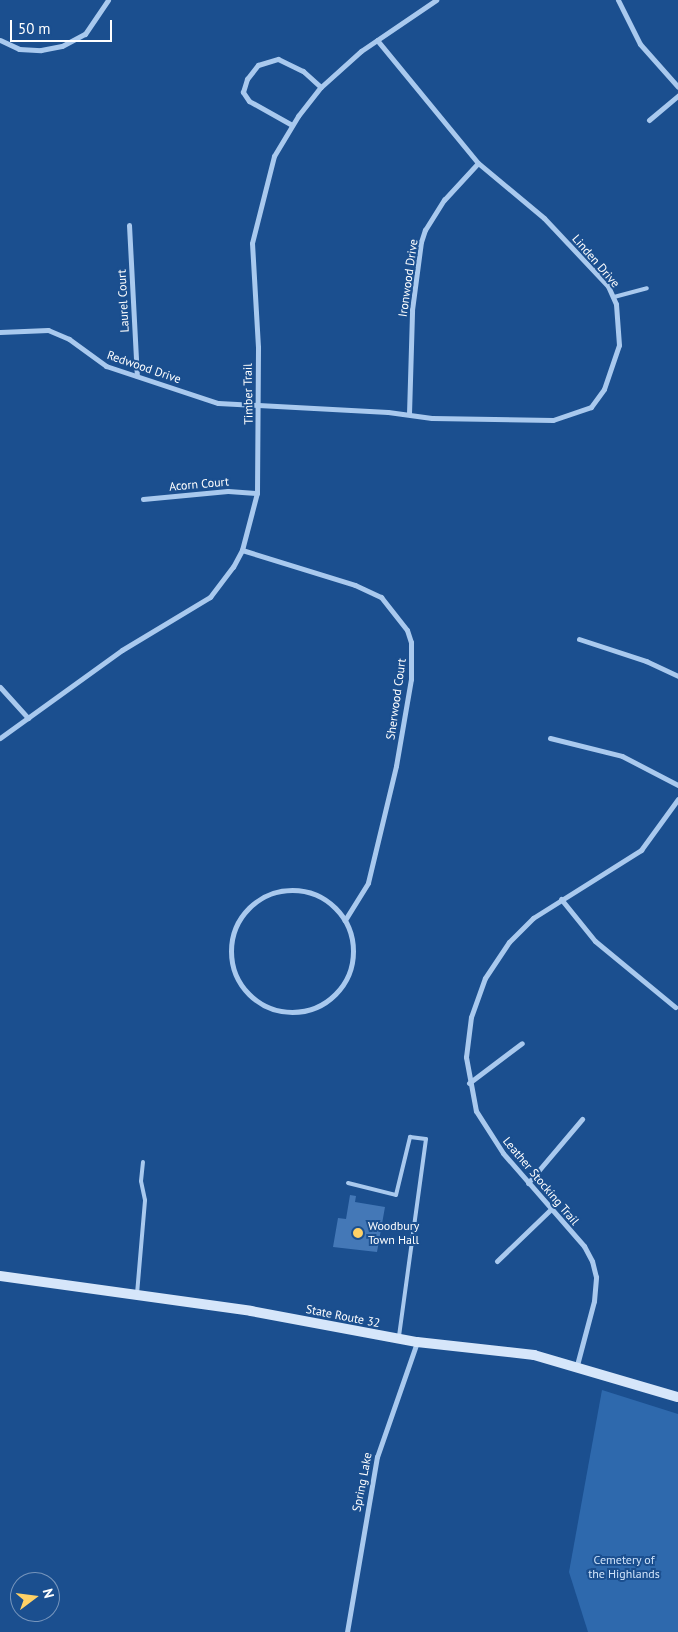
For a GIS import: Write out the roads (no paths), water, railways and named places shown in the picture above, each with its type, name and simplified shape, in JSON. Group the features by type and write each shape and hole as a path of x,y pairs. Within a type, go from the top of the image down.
{"main road":[{"name":"State Route 32","path":"0,1276 251,1311 417,1342 534,1355 577,1365 678,1397"}],"street":[{"path":"0,40 19,48 41,50 62,46 85,34 108,0"},
{"name":"Timber Trail","path":"0,738 122,650 210,597 242,550 257,493 259,407 252,242 274,156 292,125 321,87 377,40 436,0"},
{"path":"618,0 640,44 678,87"},
{"name":"Linden Drive","path":"259,407 309,407 409,414 553,420 591,407 604,389 619,344 620,325 614,297 608,286 544,218 478,163 377,40"},
{"path":"292,125 249,101 243,92 247,78 258,65 278,59 303,71 321,87"},
{"path":"649,120 678,96"},
{"name":"Ironwood Drive","path":"409,414 412,310 421,242 425,230 444,200 478,163"},
{"name":"Laurel Court","path":"129,225 137,376"},
{"name":"Redwood Drive","path":"0,332 48,330 69,339 106,366 218,402 259,407"},
{"name":"Acorn Court","path":"143,499 228,491 257,493"},
{"name":"Sherwood Court","path":"242,550 355,585 382,597 407,630 411,642 412,679 396,766 368,882 345,920"},
{"path":"579,639 646,661 678,676"},
{"path":"0,688 28,718"},
{"path":"550,738 622,756 678,786"},
{"name":"Leather Stocking Trail","path":"577,1365 596,1277 584,1246 528,1184 503,1153 476,1111 466,1058 471,1017 485,978 509,942 534,918 561,899 641,850 678,799"},
{"path":"296,890 324,899 345,920 352,939 353,960 347,979 334,996 317,1007 290,1012 276,1010 257,1001 243,988 234,970 231,950 235,930 244,913 258,900 276,892 296,890"},
{"path":"561,899 595,941 675,1007"},
{"path":"470,1083 522,1043"},
{"path":"528,1184 582,1119"},
{"path":"497,1261 551,1209"},
{"name":"Spring Lake","path":"347,1632 377,1458 417,1342"}],"lane":[{"path":"614,297 647,288"},
{"path":"348,1183 396,1194 410,1137 426,1139 398,1339"},
{"path":"137,1294 145,1200 141,1181 143,1162"}],"place":[{"name":"Woodbury Town Hall","path":"358,1233"}],"park label":[{"name":"Cemetery of the Highlands","path":"624,1567"}]}
